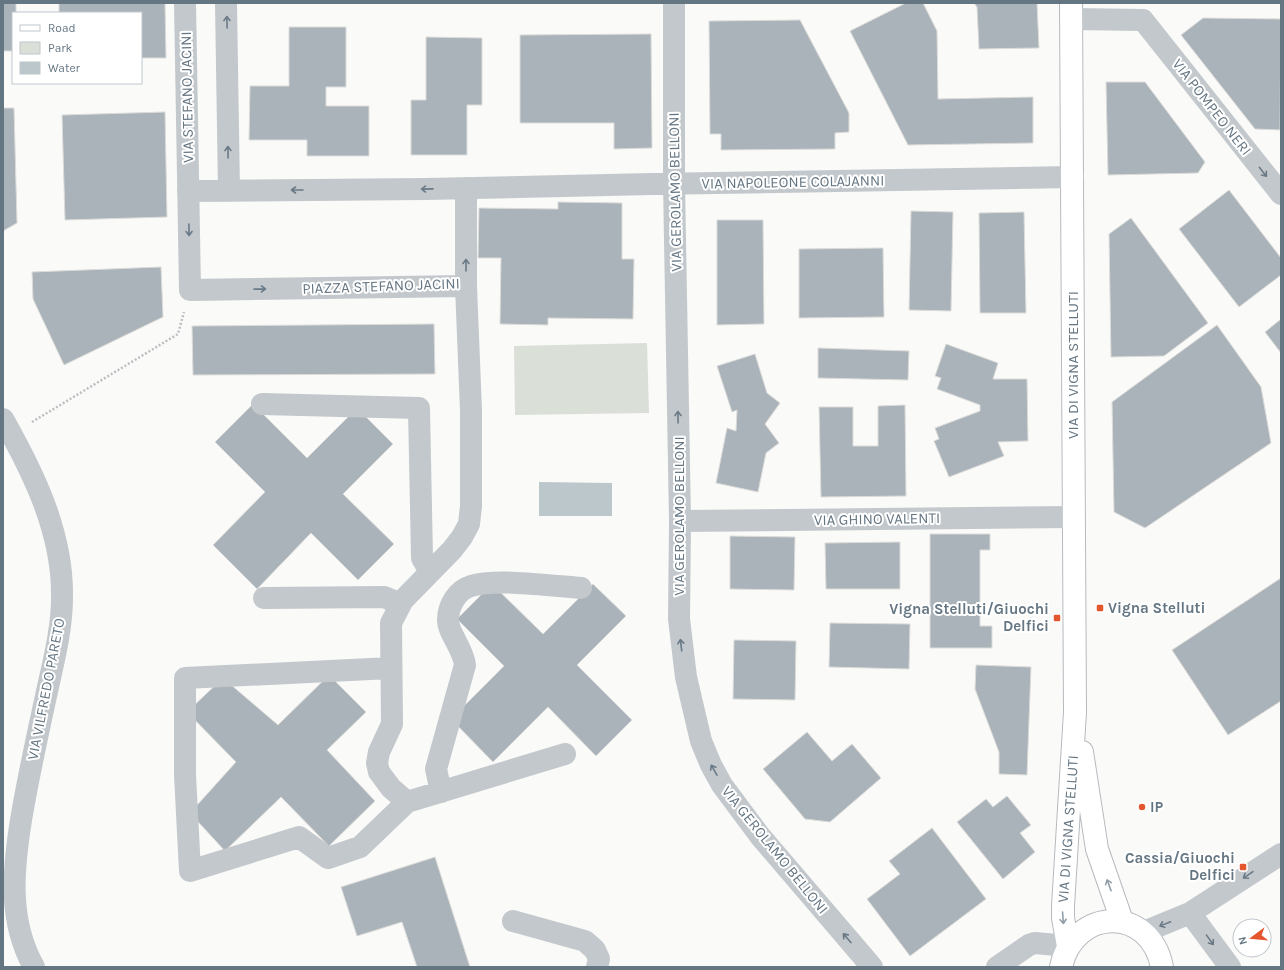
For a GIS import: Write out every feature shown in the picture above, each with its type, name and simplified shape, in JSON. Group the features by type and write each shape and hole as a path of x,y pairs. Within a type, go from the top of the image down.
{"main road":[{"name":"VIA DI VIGNA STELLUTI","path":"1068,946 1063,918 1063,906 1075,712 1071,11"},
{"name":"VIA DI VIGNA STELLUTI","path":"1075,712 1097,849 1122,922"},
{"path":"1061,967 1068,946 1076,936 1086,928 1097,924 1122,922 1132,924 1144,932 1153,942 1160,956 1162,967"}],"street":[{"name":"VIA STEFANO JACINI","path":"185,3 188,191"},
{"path":"226,3 228,191"},
{"name":"VIA GEROLAMO BELLONI","path":"674,3 674,184 680,521 679,604 681,642 695,720 710,765 722,785 760,836 872,967"},
{"path":"1071,11 1143,12"},
{"name":"VIA POMPEO NERI","path":"1143,12 1281,194"},
{"name":"VIA NAPOLEONE COLAJANNI","path":"466,188 1073,177"},
{"path":"188,191 466,188"},
{"name":"PIAZZA STEFANO JACINI","path":"188,191 190,290 466,286 466,188"},
{"path":"407,802 391,788 379,772 377,764 379,752 392,724 391,623 401,604 462,537 469,524 471,506 471,410 466,286"},
{"path":"262,404 419,408 422,558 430,572"},
{"name":"VIA VILFREDO PARETO","path":"7,427 34,478 49,517 58,551 62,586 60,625 25,792 14,870 14,890 18,928 22,944 34,967"},
{"name":"VIA GHINO VALENTI","path":"680,521 1074,517"},
{"path":"441,792 436,769 465,665 462,649 450,629 448,620 451,604 458,594 469,586 489,582 581,588"},
{"path":"264,598 384,597 401,604"},
{"path":"391,668 184,678 185,775 190,871 299,837 328,858 360,847 407,802 565,754"},
{"path":"1144,932 1190,913 1281,854"},
{"path":"1190,913 1230,967"},
{"path":"513,921 586,941 595,950 599,959 597,967"},
{"path":"997,967 1029,945 1068,946"}],"path":[{"path":"7,427 178,334"}],"green space":[{"path":"647,343 649,413 515,415 514,346"}],"water":[{"path":"539,482 612,483 612,516 539,516"}],"building":[{"path":"3,3 16,3 16,12 12,12 12,51 3,51"},
{"path":"59,3 165,3 166,58 142,58 142,12 59,12"},
{"path":"906,3 923,3 937,31 938,99 1033,97 1033,143 908,145 850,31"},
{"path":"974,3 1037,3 1039,48 979,49 977,7"},
{"path":"1203,18 1281,19 1280,130 1255,129 1181,35"},
{"path":"800,20 849,113 849,132 835,133 835,149 721,150 721,134 710,134 709,21"},
{"path":"289,27 346,27 346,87 326,87 326,106 369,106 369,156 307,156 307,140 249,140 250,86 289,86"},
{"path":"651,34 652,148 614,149 614,123 520,123 520,35"},
{"path":"426,37 482,38 482,105 467,105 467,155 411,155 411,100 426,100"},
{"path":"1106,82 1145,82 1205,162 1198,173 1108,175"},
{"path":"3,108 14,108 17,223 3,231"},
{"path":"165,112 167,217 65,220 62,115"},
{"path":"1229,190 1281,258 1281,275 1239,307 1179,229"},
{"path":"558,202 622,203 622,259 634,259 633,319 548,318 548,325 500,324 501,258 478,258 479,208 558,209"},
{"path":"911,211 953,212 951,311 909,310"},
{"path":"1024,212 1026,313 980,313 979,213"},
{"path":"1131,218 1208,323 1164,356 1111,357 1109,234"},
{"path":"717,220 763,220 764,324 717,325"},
{"path":"883,248 884,317 799,318 799,249"},
{"path":"161,267 163,317 64,365 33,299 32,272"},
{"path":"1281,319 1281,353 1265,332"},
{"path":"434,324 435,374 193,375 192,326"},
{"path":"1217,325 1261,387 1271,443 1145,528 1114,512 1112,402"},
{"path":"946,344 998,363 993,379 1027,379 1028,441 998,442 1004,456 949,477 934,441 939,439 935,428 980,411 980,405 937,389 941,378 935,376"},
{"path":"818,348 909,351 908,380 818,378"},
{"path":"755,354 767,393 780,403 765,424 779,443 766,453 758,492 716,483 727,428 736,431 737,410 732,412 717,366"},
{"path":"253,404 307,458 357,408 393,444 343,494 394,544 358,580 311,533 257,589 213,545 265,492 215,442"},
{"path":"905,405 906,496 821,497 819,407 853,407 853,446 878,446 878,406"},
{"path":"930,534 990,534 990,550 980,550 980,626 992,626 992,648 930,648"},
{"path":"730,536 795,537 794,590 730,589"},
{"path":"900,542 900,589 826,589 825,543"},
{"path":"1281,578 1281,701 1228,735 1172,650"},
{"path":"492,584 543,634 593,584 626,616 577,665 632,720 596,756 548,707 493,762 451,719 504,666 457,619"},
{"path":"830,623 910,624 909,669 829,667"},
{"path":"734,640 796,641 795,700 733,699"},
{"path":"976,665 1031,667 1027,775 999,774 999,752 975,689"},
{"path":"329,675 366,712 327,750 375,801 329,846 281,797 225,851 190,813 236,762 187,712 223,678 278,725"},
{"path":"807,732 832,761 852,744 881,778 830,822 805,819 763,769"},
{"path":"1007,796 1031,825 1020,833 1035,852 1003,879 957,822 986,799 993,807"},
{"path":"932,828 986,899 910,956 867,899 900,874 889,861"},
{"path":"435,857 470,967 417,967 402,922 357,936 341,887"}],"place":[{"name":"Vigna Stelluti","path":"1100,608"},
{"name":"Vigna Stelluti/Giuochi Delfici","path":"1057,618"},
{"name":"IP","path":"1142,807"},
{"name":"Cassia/Giuochi Delfici","path":"1243,867"}]}
